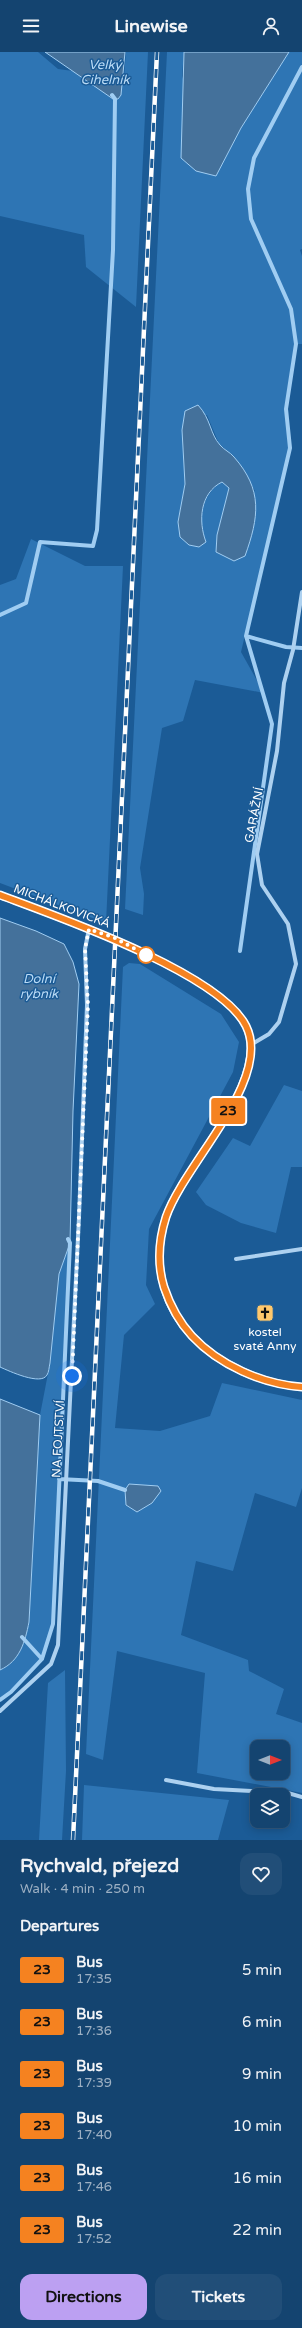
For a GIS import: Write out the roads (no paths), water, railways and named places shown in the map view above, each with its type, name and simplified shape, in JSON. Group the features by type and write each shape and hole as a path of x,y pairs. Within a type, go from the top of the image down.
{"street":[{"name":"GARÁŽNÍ","path":"252,1044 268,1034 279,1022 296,964 288,924 262,885 256,854 277,751 284,683 293,650 302,592"},
{"name":"MICHÁLKOVICKÁ","path":"0,895 115,938 197,982 239,1015 245,1024 252,1044 249,1070 238,1095 176,1194 166,1216 160,1245 161,1271 166,1292 176,1315 189,1333 208,1350 255,1376 276,1383 302,1387"},
{"name":"NA FOJTSTVÍ","path":"0,1712 51,1664 58,1645 88,1005 85,949 89,929"},
{"path":"236,1259 302,1248"},
{"path":"166,1780 214,1789 288,1793 302,1798"}],"water":[{"name":"Velký Cihelník","path":"45,52 125,52 121,95 118,99 113,99"},
{"path":"184,52 289,52 241,128 216,176 196,171 181,158"},
{"path":"198,405 206,416 217,441 232,455 243,469 250,481 254,493 256,504 250,542 245,556 234,561 216,552 217,535 229,488 222,482 209,493 205,500 202,525 206,542 199,547 189,545 180,537 178,522 185,484 182,430 185,411"},
{"name":"Dolní rybník","path":"0,918 36,931 64,944 73,962 79,984 73,1111 70,1243 59,1274 49,1371 44,1378 38,1379 25,1377 0,1367"},
{"path":"0,1399 40,1415 29,1622 26,1637 17,1656 12,1662 0,1670"},
{"path":"129,1484 158,1486 161,1491 152,1503 137,1512 126,1505 125,1490"}],"waterway":[{"path":"240,951 272,724 246,636 290,448 286,409 296,344 291,309 251,219 248,189 254,158 302,67"},
{"path":"0,615 26,603 40,542 93,546 97,530 113,250 115,99 112,95"},
{"path":"246,636 286,647 302,648"},
{"path":"0,1700 11,1692 42,1659 53,1624 70,1243 68,1239"},
{"path":"59,1479 98,1481 125,1490"},
{"path":"22,1637 42,1659"}],"railway":[{"path":"73,1840 157,52"}],"place":[{"name":"kostel svaté Anny","path":"265,1313"}]}
